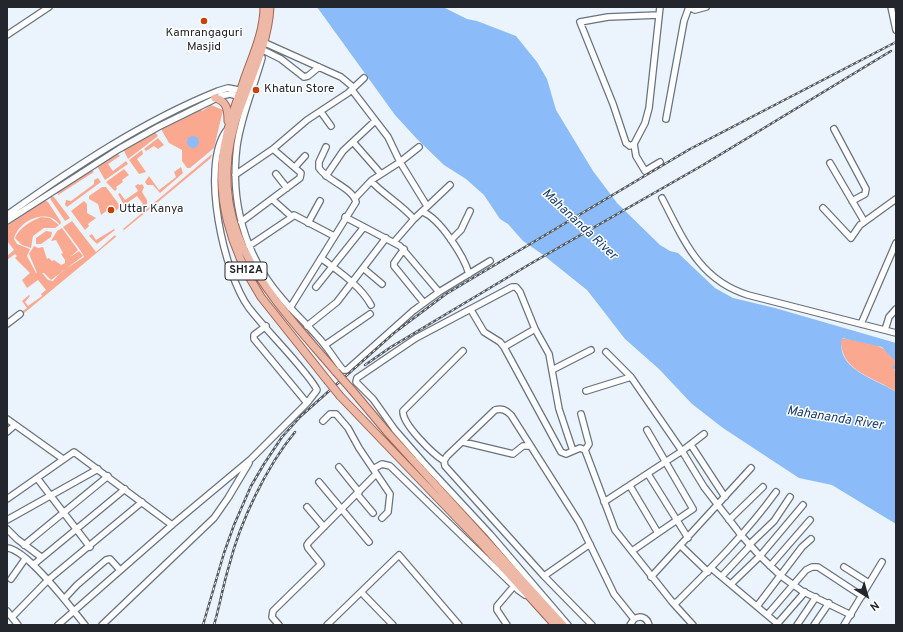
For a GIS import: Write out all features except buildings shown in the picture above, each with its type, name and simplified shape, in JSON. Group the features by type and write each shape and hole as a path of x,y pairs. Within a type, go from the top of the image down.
{"main road":[{"name":"SH12A","path":"260,7 252,58 233,133 228,164 229,195 238,236 247,257 266,289 388,433 563,625"},
{"name":"SH12A","path":"252,58 261,28 264,7"},
{"name":"SH12A","path":"270,7 265,42 228,129 222,166 223,197 227,220 237,253 261,297 340,396 479,541 555,625"},
{"path":"215,98 222,101 227,107 228,129"}],"street":[{"path":"7,35 49,7"},
{"path":"660,7 649,108 645,123 634,144 636,156 645,171 660,162"},
{"path":"666,119 684,21 689,7 695,10 706,7"},
{"path":"891,7 896,30"},
{"path":"634,144 630,146 626,143 605,83 580,22 608,17 659,15"},
{"path":"265,42 341,78 353,89 388,137 400,162 427,206"},
{"path":"262,50 281,59 304,77 308,76 319,67"},
{"path":"235,175 273,149 296,128 353,89 364,78"},
{"path":"7,221 130,135 155,125 224,89 244,94"},
{"path":"204,100 226,94 244,94"},
{"path":"244,94 237,144 235,175 237,204 249,246 261,270 290,308 325,345 342,369 347,370 392,328 439,292 490,261"},
{"path":"321,112 331,126"},
{"path":"326,176 333,164 375,121"},
{"path":"58,625 172,525 251,459 315,394 316,387 243,299 228,261 220,227 216,193 216,165 222,137 228,129"},
{"path":"834,129 866,189 865,194 852,201"},
{"path":"353,142 380,174"},
{"path":"326,147 318,165 321,171 355,198"},
{"path":"290,308 345,217 356,202 355,198 371,181 400,162 418,147"},
{"path":"241,222 273,200 300,178 301,173 273,149"},
{"path":"295,167 305,156"},
{"path":"830,163 864,221"},
{"path":"276,174 287,188"},
{"path":"7,215 70,176"},
{"path":"371,181 386,196 402,206 414,219"},
{"path":"394,242 414,219 450,185"},
{"path":"662,198 693,255 706,271 723,284 748,295 896,333"},
{"path":"823,208 850,238 853,237 858,227 864,221 896,199"},
{"path":"273,200 292,217"},
{"path":"308,223 320,201"},
{"path":"452,240 461,230 470,211"},
{"path":"423,212 452,240 466,266 468,274"},
{"path":"249,246 294,215 334,236"},
{"path":"345,217 394,242 404,250 439,292"},
{"path":"316,287 364,227"},
{"path":"307,326 337,302 386,238"},
{"path":"861,324 896,243"},
{"path":"404,250 394,263 394,266 424,303"},
{"path":"321,258 366,296 371,305"},
{"path":"364,268 382,284"},
{"path":"568,625 508,554 409,446 356,382 360,375 398,349 512,287 516,287 520,292 535,328 549,354 559,409 573,451"},
{"path":"885,330 889,318 896,309"},
{"path":"471,310 484,332 500,342 504,347 561,452 566,454 580,448 585,450"},
{"path":"8,323 20,314"},
{"path":"325,345 370,314"},
{"path":"266,326 254,335 254,339 307,403"},
{"path":"504,347 535,328"},
{"path":"552,370 591,350"},
{"path":"463,351 403,411 404,420 432,452 444,461 449,471 544,576 592,625"},
{"path":"606,352 631,377 682,451 717,506 760,556 792,585 850,615"},
{"path":"586,391 631,377"},
{"path":"444,461 447,456 495,410 506,410 511,415 578,522 614,594 634,619"},
{"path":"323,421 330,414 336,414 348,428 390,496 388,512 382,518"},
{"path":"581,414 589,444 585,450"},
{"path":"7,419 62,459"},
{"path":"7,432 15,425"},
{"path":"632,551 693,509 647,430"},
{"path":"604,502 666,462 704,434"},
{"path":"463,442 513,454 522,447 530,446"},
{"path":"691,445 725,497"},
{"path":"585,450 615,530 651,577 692,625"},
{"path":"7,499 74,452 172,525"},
{"path":"102,625 214,518 228,498 251,459"},
{"path":"279,625 272,617 273,611 319,566 319,561 307,545 358,493 382,464 390,466 514,586 528,596"},
{"path":"339,467 373,513"},
{"path":"651,577 751,468"},
{"path":"7,520 98,470"},
{"path":"648,474 676,522 688,538"},
{"path":"24,545 108,476"},
{"path":"37,478 90,547"},
{"path":"319,482 369,542"},
{"path":"630,486 658,533"},
{"path":"729,520 764,487"},
{"path":"33,565 125,490"},
{"path":"673,603 677,602 710,570 760,514 776,492"},
{"path":"722,576 774,521 790,497"},
{"path":"12,617 48,580 90,547 142,502"},
{"path":"731,584 760,556 804,505"},
{"path":"307,507 324,527"},
{"path":"770,566 810,520"},
{"path":"7,529 24,545 41,557"},
{"path":"758,606 802,547 811,539"},
{"path":"544,576 590,544"},
{"path":"681,546 710,570 722,576 779,624 804,592"},
{"path":"7,548 10,548 33,565 48,580 85,625"},
{"path":"327,625 400,555 459,625"},
{"path":"11,579 25,559"},
{"path":"64,599 77,585 106,560 110,559 120,570"},
{"path":"844,625 882,562"},
{"path":"768,614 806,570 816,566 862,596"},
{"path":"844,567 869,583"},
{"path":"508,625 499,612 497,606 514,586"},
{"path":"361,592 393,625"},
{"path":"797,625 816,597"},
{"path":"814,625 829,604"},
{"path":"7,611 18,625"},
{"path":"630,625 634,619 638,617 644,617 649,625"}],"shaded area":[{"path":"211,105 223,110 214,148 190,168 187,168 182,161 182,150 169,143 161,129 200,108 202,111"},
{"path":"154,131 158,136 128,159 123,149"},
{"path":"158,138 164,145 158,149 154,146 146,151 144,149"},
{"path":"142,150 143,154 137,159 146,172 139,174 129,160"},
{"path":"117,153 120,156 108,164 113,171 126,161 128,164 105,180 97,166"},
{"path":"212,154 211,158 120,234 124,230 123,229"},
{"path":"181,167 183,173 160,193 153,185 147,185 145,182 149,176 159,190 176,177 174,172"},
{"path":"124,169 129,175 122,180 123,182 116,187 117,189 115,191 106,182"},
{"path":"91,170 94,172 58,195 57,192"},
{"path":"98,178 101,182 67,207 65,205 66,200 71,201 94,184 94,180"},
{"path":"142,184 144,187 142,192 147,200 147,204 140,209 139,207 143,204 137,196 124,205 118,194 120,193 125,200 138,191 135,186"},
{"path":"102,187 106,187 121,207 114,212 109,209 101,215 98,204 89,199 89,196"},
{"path":"50,195 54,197 70,218 65,221 51,200"},
{"path":"45,200 48,202 61,222 60,225 55,220 48,217 34,218 21,226 14,239 17,244 30,249 27,256 36,273 42,273 48,280 53,281 61,272 84,257 63,227 72,221 96,252 115,235 116,237 23,314 21,312 27,308 22,301 29,295 30,296 25,302 28,306 42,296 41,294 46,290 38,280 27,288 22,280 30,273 15,258 17,256 15,254 7,260 7,256 14,250 7,241 7,226"},
{"path":"84,201 87,204 87,213 96,218 88,224 89,226 85,230 71,211"},
{"path":"41,217 50,218 59,225 55,228 44,228 33,236 31,248 22,245 15,238 19,231 26,225"},
{"path":"62,228 78,250 70,257 79,251 83,256 51,280 44,273 37,273 29,254 34,246 38,248 43,247 47,259 49,258 52,261 54,260 61,265 65,263 65,260 61,254 63,253 56,240 51,241 57,231"},
{"path":"114,229 115,230 97,244 89,236 92,234 96,240"},
{"path":"46,231 52,232 51,237 41,244 36,244 36,238"},
{"path":"841,338 873,344 887,351 893,357 896,364 894,370 896,371 896,392 852,366 846,359 842,349"}],"water":[{"name":"Mahananda River","path":"317,7 443,7 467,19 477,21 516,36 537,62 547,79 556,110 593,171 617,203 660,245 670,251 678,253 715,288 733,298 775,308 896,343 896,364 882,347 842,338 842,349 845,358 851,366 869,378 896,392 896,524 832,485 799,478 723,428 692,404 659,369 625,339 587,290 542,254 523,241 508,224 500,219 484,195 466,179 444,165 417,139 395,115"},
{"path":"195,136 198,137 198,147 191,148 188,147 187,140 188,137"},
{"path":"896,364 896,371 892,367"}],"railway":[{"path":"203,625 224,553 234,525 251,486 264,464 282,437 301,416 394,333 446,294 690,149 896,42"},
{"path":"365,365 391,347 530,264 703,165 891,51"},
{"path":"214,625 234,549 247,513 264,478 284,446 295,432"}],"place":[{"name":"Kamrangaguri Masjid","path":"204,21"},
{"name":"Khatun Store","path":"256,90"},
{"name":"Uttar Kanya","path":"111,210"}]}
